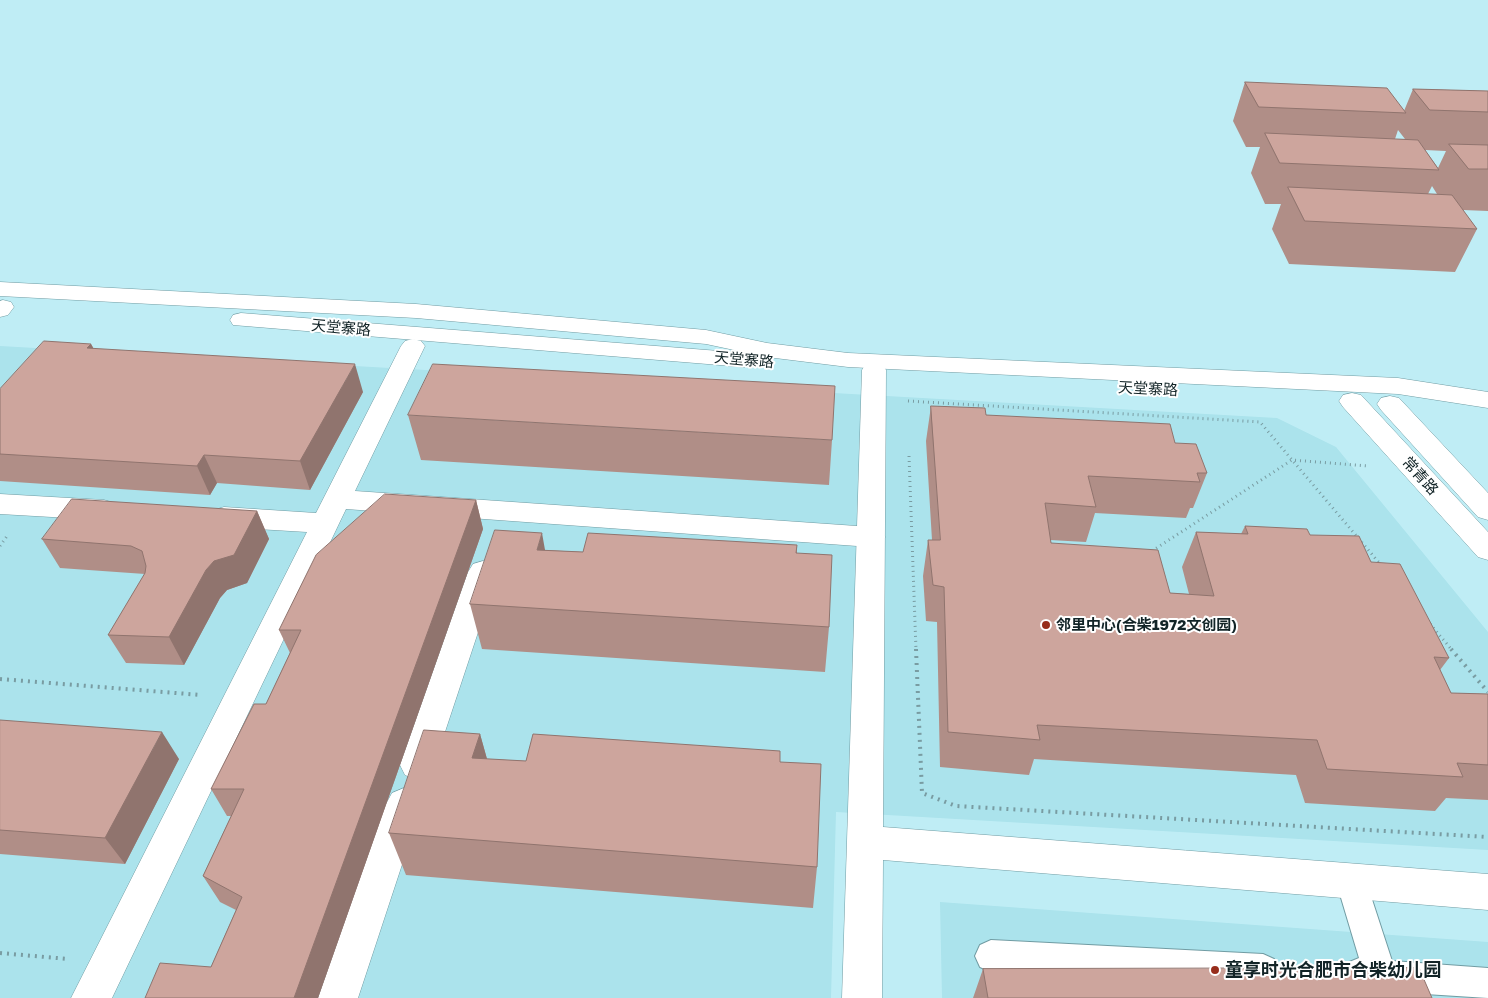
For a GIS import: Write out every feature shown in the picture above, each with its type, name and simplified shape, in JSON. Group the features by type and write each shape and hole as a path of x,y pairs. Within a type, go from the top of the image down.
{"street":[{"name":"天堂寨路","path":"1,303 194,316 874,370 1352,401 1394,395 1488,400"},
{"path":"1,303 426,312 706,337 767,350 848,360 1092,373 1394,395"},
{"path":"91,998 413,346"},
{"path":"862,998 874,370"},
{"name":"天堂寨路","path":"1394,395 1488,418"},
{"name":"常青路","path":"1394,395 1488,510"},
{"name":"常青路","path":"1352,401 1488,550"},
{"path":"0,504 128,512"},
{"path":"197,516 331,511 504,511 871,538"},
{"path":"338,998 504,511"},
{"path":"864,842 1488,892"}],"lane":[{"path":"1351,881 1380,976"},
{"path":"991,956 1291,971"},
{"path":"1331,973 1488,984"}],"path":[{"path":"907,410 907,401 1260,422 1387,572"},
{"path":"909,450 922,793 956,806 1488,837"},
{"path":"1145,556 1292,460 1415,470"},
{"path":"1425,617 1488,692"},
{"path":"0,680 239,697"},
{"path":"0,953 108,963"}],"shaded area":[{"path":"0,346 1277,418 1336,447 1488,632 1488,850 836,812 831,998 0,998"},
{"name":"童享时光合肥市合柴幼儿园","path":"940,902 1488,942 1488,998 942,998"}],"building":[{"path":"1245,82 1387,88 1406,113 1259,107"},
{"path":"1413,89 1488,91 1488,112 1430,110"},
{"path":"1265,133 1418,140 1439,170 1280,163"},
{"path":"1449,144 1488,145 1488,169 1469,169"},
{"path":"1288,187 1452,195 1477,229 1305,221"},
{"path":"44,341 91,344 87,348 355,364 300,461 204,455 197,466 0,454 0,389"},
{"path":"433,364 835,386 832,440 408,415"},
{"name":"邻里中心(合柴1972文创园)","path":"931,406 985,408 986,415 1170,424 1175,443 1196,444 1207,473 1197,473 1200,482 1088,476 1096,507 1045,503 1051,543 1158,550 1170,593 1214,596 1196,532 1248,534 1245,526 1307,529 1310,535 1359,536 1371,562 1400,564 1449,658 1434,657 1451,693 1488,694 1488,765 1457,763 1463,777 1327,769 1317,740 1037,725 1040,740 948,732 944,587 933,585 928,540 940,540"},
{"path":"385,494 476,500 294,998 145,998 160,963 211,967 242,897 203,876 244,789 211,789 254,704 266,704 301,630 279,630 316,555"},
{"path":"72,499 257,511 234,555 214,561 206,570 169,637 108,635 145,573 146,566 142,551 131,546 42,539"},
{"path":"495,530 542,533 537,550 583,552 588,533 797,545 796,553 832,555 829,627 470,604"},
{"path":"0,720 162,732 105,838 0,830"},
{"path":"424,730 480,734 472,758 526,761 533,734 780,751 780,762 821,764 817,867 389,833"},
{"path":"1419,968 1432,998 988,998 983,969"}],"place":[{"name":"邻里中心(合柴1972文创园)","path":"1046,625"},
{"name":"童享时光合肥市合柴幼儿园","path":"1215,970"}]}
